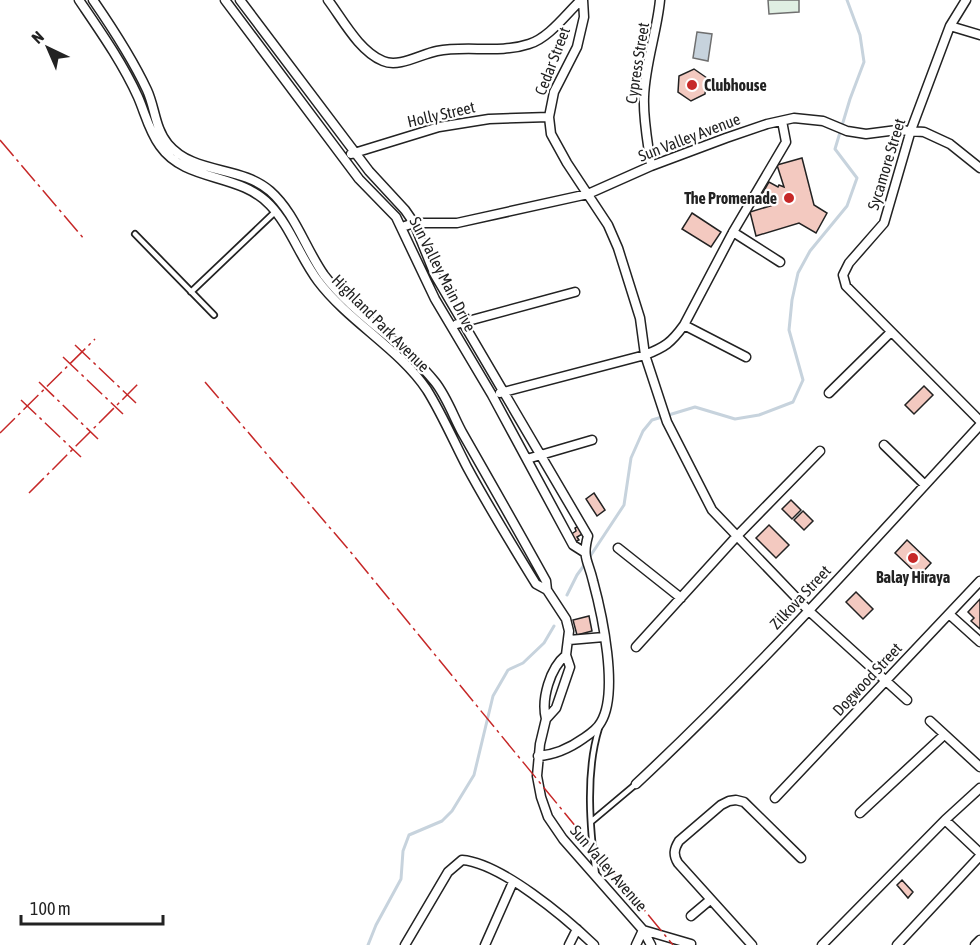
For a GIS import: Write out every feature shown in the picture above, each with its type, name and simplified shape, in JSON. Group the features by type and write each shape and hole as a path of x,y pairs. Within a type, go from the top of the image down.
{"street":[{"name":"Highland Park Avenue","path":"79,0 123,68 156,132 189,161 255,180 269,191 282,205 325,275 361,314 401,347 437,385 546,581 547,590 566,619 569,639 566,655 570,667 556,708 546,719"},
{"name":"Highland Park Avenue","path":"93,0 116,33 148,92 160,147 184,168 250,189 275,212 318,281 353,320 401,362 427,391 507,537 536,584 547,590"},
{"name":"Sun Valley Main Drive","path":"225,0 342,157 392,212 402,227 430,289 492,395 573,545 585,554"},
{"name":"Sun Valley Main Drive","path":"240,0 369,171 398,200 414,223 435,275 588,536 585,554 593,580 604,637 610,690 601,722"},
{"path":"328,0 362,45 376,58 387,63 405,61 436,51 461,48 495,49 530,44 549,32 582,0"},
{"name":"Cedar Street","path":"582,0 584,17 577,46 554,92 549,117 551,134 608,225 618,248 640,318 645,355 667,422 712,510 809,611 907,700"},
{"name":"Cypress Street","path":"651,166 644,122 644,94 660,0"},
{"name":"Sycamore Street","path":"966,0 950,26 911,130 884,223 849,263 843,275 846,286 980,423"},
{"path":"950,26 980,35"},
{"name":"Holly Street","path":"342,157 440,127 489,118 549,117"},
{"name":"Sun Valley Avenue","path":"402,227 414,223 458,223 588,194 651,166 726,138 767,124 794,118 823,121 866,134 911,130 924,132 950,144 979,163"},
{"path":"492,395 664,348 684,325 733,232 786,142 782,121"},
{"path":"733,232 780,262"},
{"path":"451,326 575,292"},
{"path":"684,325 746,357"},
{"path":"829,393 891,332"},
{"name":"Zilkova Street","path":"636,783 711,711 809,611 980,423"},
{"path":"527,459 592,440"},
{"path":"884,445 925,485"},
{"path":"636,647 736,537 820,451"},
{"path":"618,548 681,598"},
{"name":"Dogwood Street","path":"775,798 980,581"},
{"path":"949,614 980,642"},
{"path":"569,639 604,637"},
{"name":"Highland Park Avenue","path":"538,756 546,719 543,706 556,663 566,655"},
{"path":"548,688 561,693"},
{"path":"538,756 548,756 576,744 601,722"},
{"path":"930,722 980,767"},
{"path":"860,813 945,735"},
{"name":"Sun Valley Avenue","path":"538,756 537,776 548,816 562,839 643,930 651,945"},
{"path":"822,945 945,820 980,788"},
{"path":"752,945 678,863 674,852 680,841 729,801 736,800 750,807 801,858"},
{"path":"897,945 980,855 945,820"},
{"path":"405,945 447,872 462,860 478,863 513,882 577,929 594,945"},
{"path":"485,945 513,882"},
{"path":"691,916 710,900"},
{"path":"569,945 577,929"},
{"path":"636,945 643,930"},
{"name":"Sun Valley Avenue","path":"643,930 692,945"},
{"path":"975,945 980,940"}],"lane":[{"path":"191,292 282,205"},
{"path":"135,234 214,315"},
{"path":"596,878 592,821 592,756 601,722"},
{"path":"592,821 636,783"}],"green space":[{"path":"768,0 799,0 799,12 769,14"}],"shaded area":[{"path":"697,32 712,34 708,61 693,58"}],"building":[{"name":"Clubhouse","path":"694,69 707,78 705,94 691,101 678,92 679,76"},
{"name":"The Promenade","path":"802,158 814,205 827,213 816,233 799,223 756,236 750,212 770,206 768,205 770,201 761,196 769,182 778,187 779,185 784,187 777,165"},
{"path":"692,213 721,232 711,247 682,229"},
{"path":"924,386 933,395 914,414 905,405"},
{"path":"594,493 605,510 597,516 586,499"},
{"path":"791,500 801,510 792,519 782,509"},
{"path":"803,511 813,521 804,530 794,520"},
{"path":"580,525 584,533 577,537 579,540 574,542 570,535"},
{"path":"769,525 789,545 776,558 756,538"},
{"name":"Balay Hiraya","path":"907,540 931,563 919,576 895,553"},
{"path":"856,592 873,609 863,619 846,602"},
{"path":"980,599 980,629 971,621 974,618 968,612"},
{"path":"589,616 592,631 577,635 573,620"},
{"path":"902,880 913,892 908,898 897,885"}],"waterway":[{"path":"589,558 624,505 631,458 643,431 652,420 695,407 735,419 759,415 793,402 803,380 789,330 798,273 810,251 847,206 857,178 835,149 864,62 860,35 847,0"},
{"path":"567,595 585,564"},
{"path":"368,945 401,879 403,851 409,835 442,821 452,811 474,775 493,696 508,670 523,663 544,643 554,626"}],"power":[{"path":"0,140 85,240"},
{"path":"0,433 95,339"},
{"path":"75,345 136,403"},
{"path":"63,357 123,414"},
{"path":"39,382 98,439"},
{"path":"29,493 140,382"},
{"path":"205,382 349,550 673,945"},
{"path":"21,400 81,457"}],"place":[{"name":"Clubhouse","path":"692,85"},
{"name":"The Promenade","path":"789,198"},
{"name":"Balay Hiraya","path":"913,558"}]}
